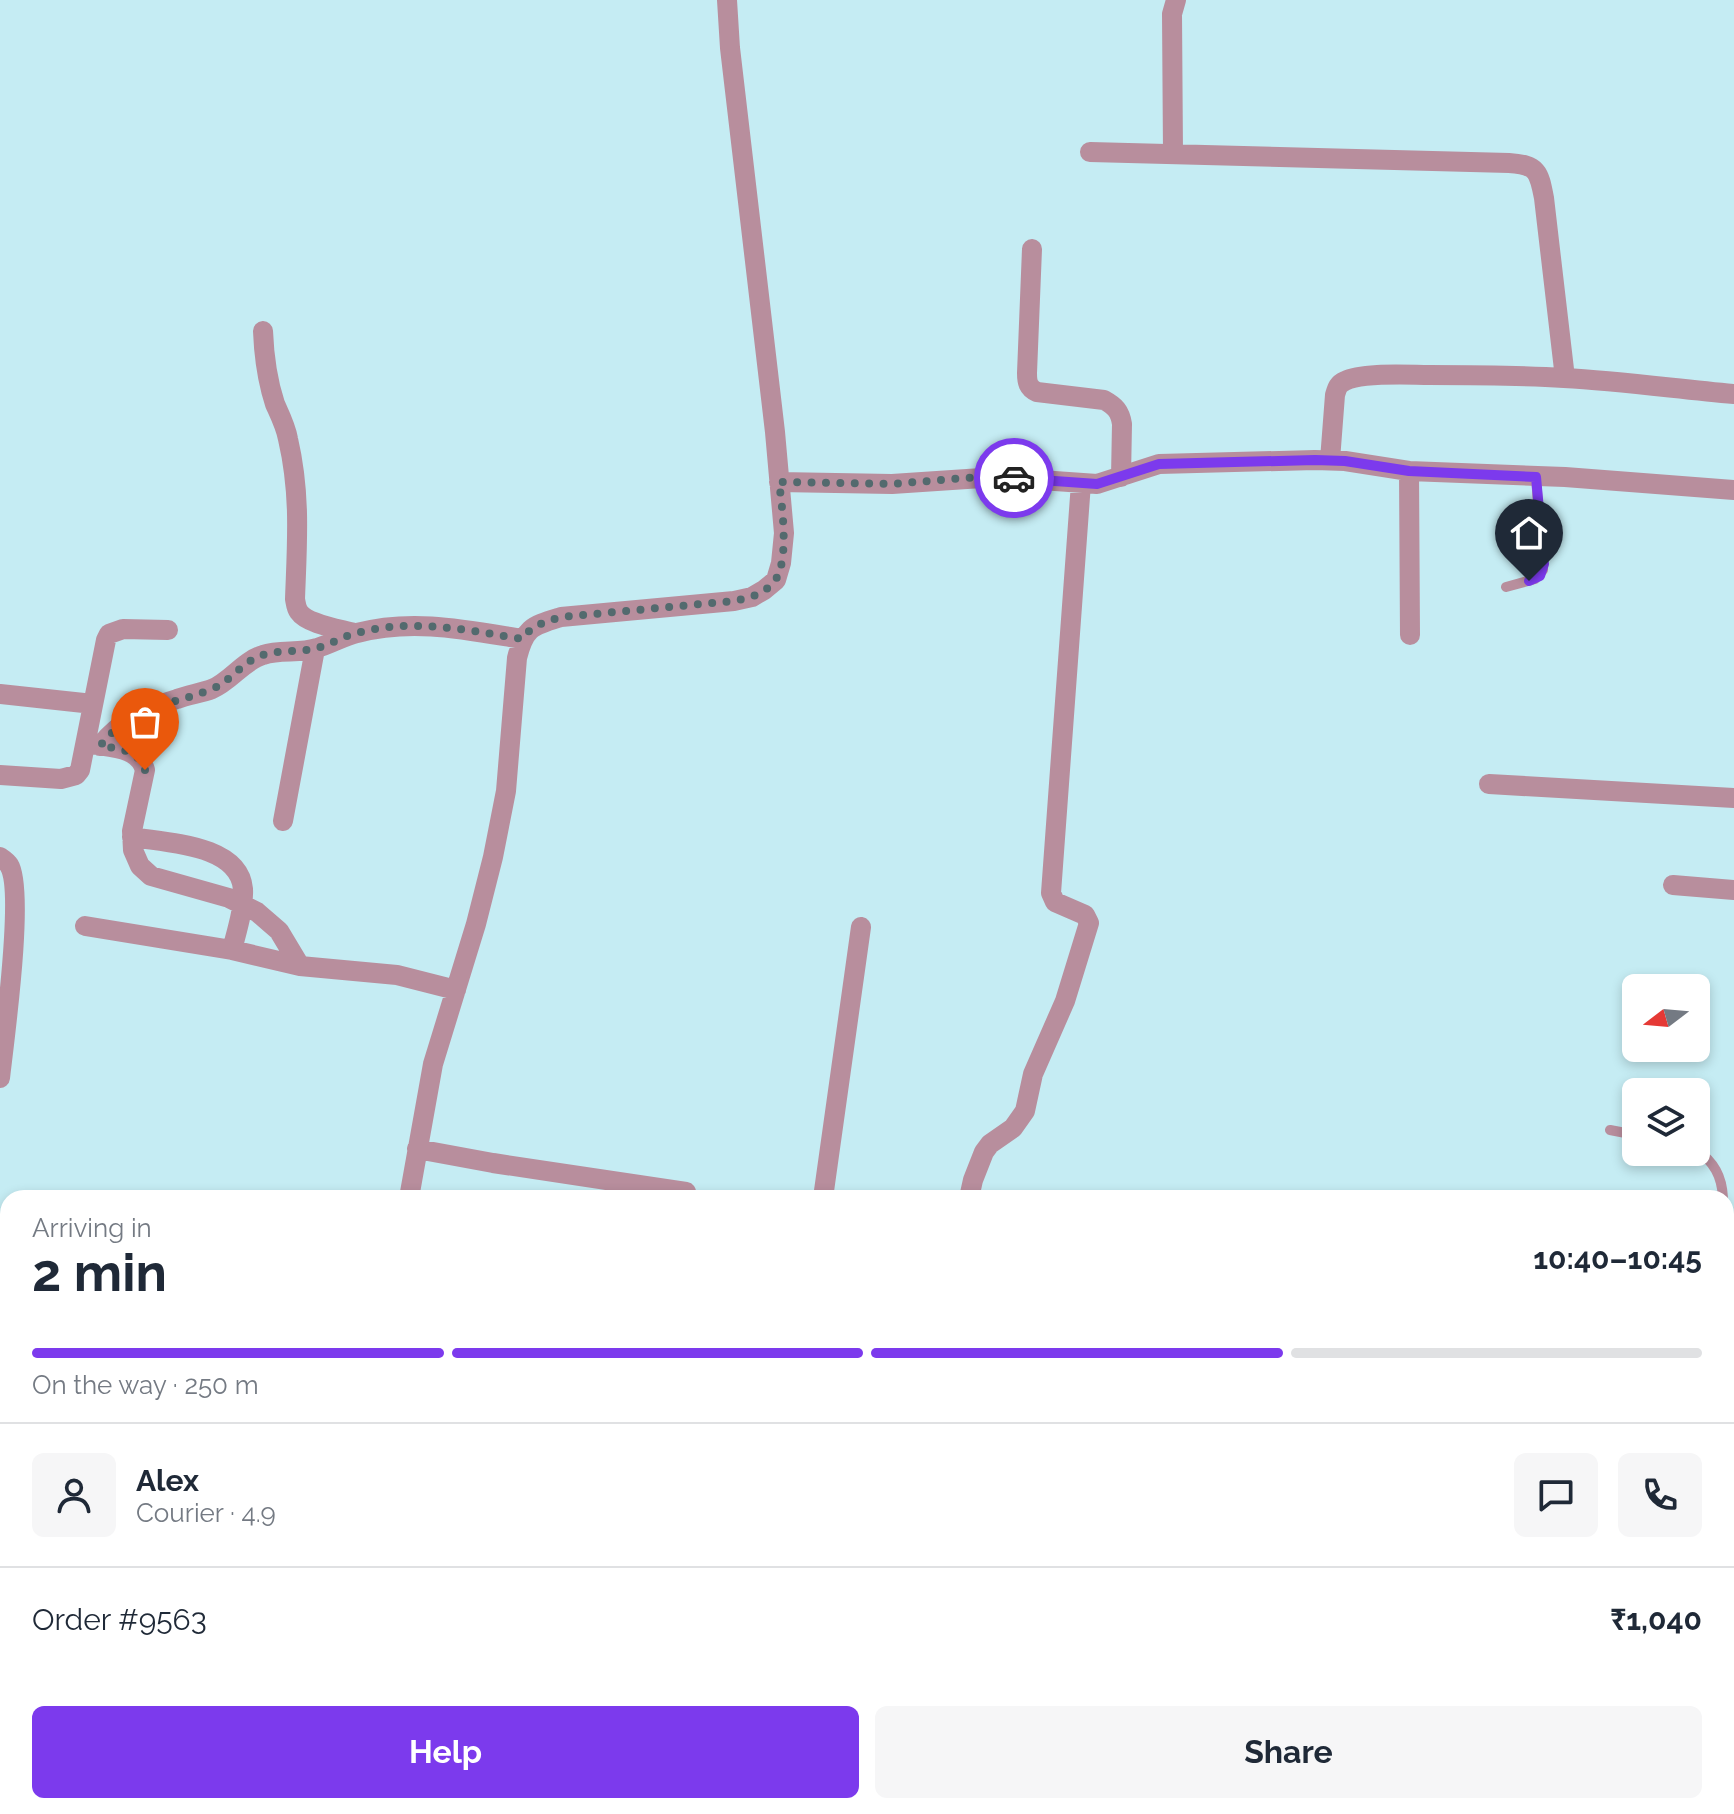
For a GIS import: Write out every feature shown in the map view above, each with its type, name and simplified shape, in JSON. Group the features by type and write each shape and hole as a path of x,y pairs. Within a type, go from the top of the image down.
{"street":[{"path":"410,1190 433,1064 493,857 501,818 517,658 522,639 539,624 561,617 752,597 776,580 781,563 784,533 775,432 727,0"},
{"path":"1173,154 1172,14 1176,0"},
{"path":"1090,152 1509,163 1531,167 1540,180 1544,198 1565,378"},
{"path":"1032,249 1028,386 1037,392 1104,400 1113,404 1122,424 1121,477"},
{"path":"263,331 267,376 287,434 294,468 299,509 297,608 309,620 354,633"},
{"path":"1330,460 1335,395 1339,384 1356,377 1501,375 1734,394"},
{"path":"779,482 892,484 997,477 1097,484 1159,464 1330,460 1409,471 1734,490"},
{"path":"1409,471 1410,635"},
{"path":"971,1190 984,1152 1013,1128 1025,1111 1033,1074 1065,1001 1089,923 1085,915 1055,902 1051,893 1081,483"},
{"path":"0,775 61,779 76,775 93,745 124,722 144,711 215,688 255,658 272,653 315,649 354,633 413,624 522,639"},
{"path":"93,745 93,704 109,634 123,629 168,630"},
{"path":"283,821 315,649"},
{"path":"0,694 93,704"},
{"path":"93,745 136,754 142,761 145,770 132,837 133,850 140,866 151,876 229,898 257,912 279,931 300,966"},
{"path":"1489,784 1734,798"},
{"path":"132,837 200,848 221,856 233,865 240,874 243,905 232,950"},
{"path":"0,857 9,864 13,876 14,912 12,971 0,1078"},
{"path":"1673,885 1734,890"},
{"path":"85,926 232,950 300,966 397,975 456,990"},
{"path":"824,1190 861,927"},
{"path":"417,1149 673,1190"}],"lane":[{"path":"1506,587 1535,579 1543,570 1536,477"},
{"path":"1610,1130 1622,1132"},
{"path":"1710,1161 1719,1175 1722,1190"}],"way so far":[{"path":"145,770 136,754 100,746 124,722 144,711 215,688 263,654 315,649 354,633 413,624 522,639 539,624 561,617 752,597 776,580 781,563 784,533 779,482 892,484 978,477 1014,478"}],"route":[{"path":"1014,478 1097,484 1159,464 1315,460 1345,461 1409,471 1536,477 1544,564 1540,576 1529,581"}]}
